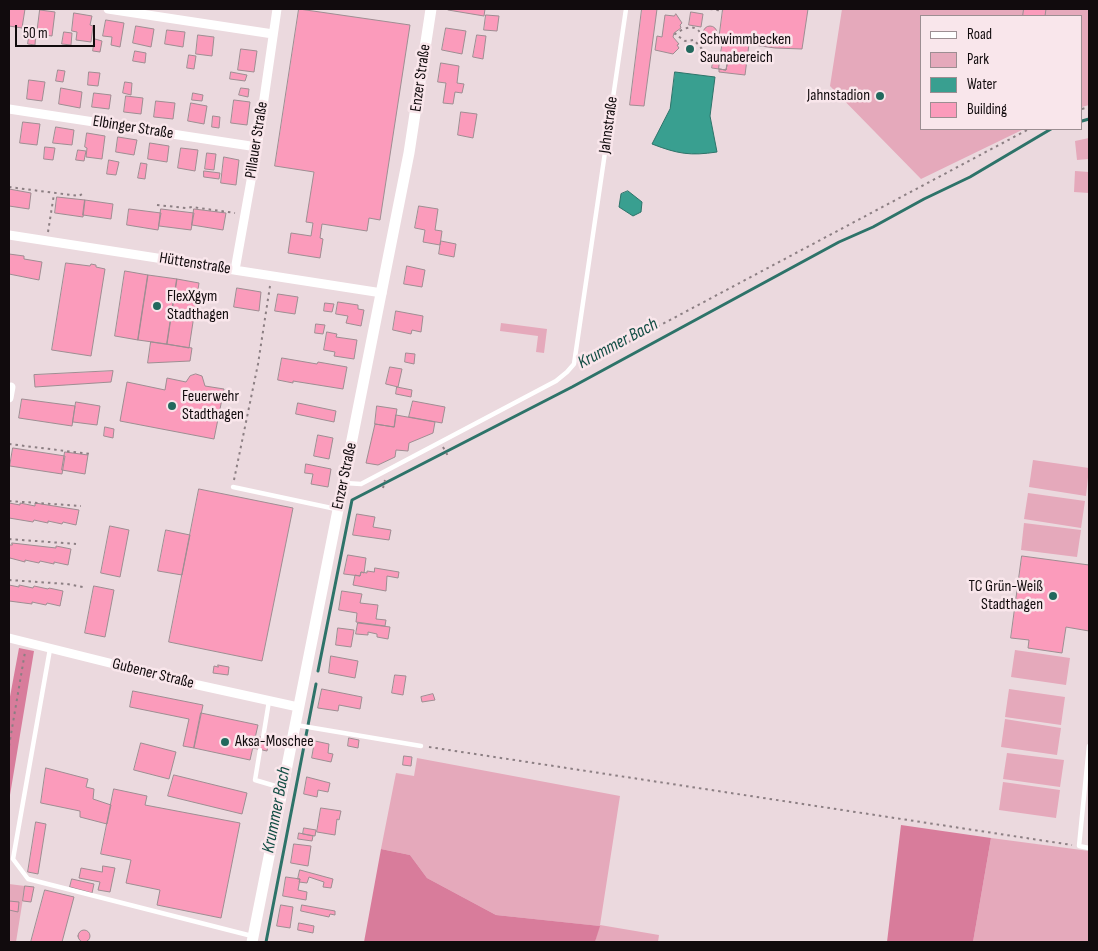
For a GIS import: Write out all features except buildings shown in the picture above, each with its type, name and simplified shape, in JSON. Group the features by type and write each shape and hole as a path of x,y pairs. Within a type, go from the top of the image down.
{"main road":[{"name":"Enzer Straße","path":"254,941 283,788 303,726 298,707 412,136 431,9"}],"street":[{"path":"108,9 273,34"},
{"name":"Pillauer Straße","path":"235,270 257,147 277,9"},
{"name":"Elbinger Straße","path":"9,109 257,147"},
{"name":"Hüttenstraße","path":"9,235 382,293"},
{"path":"9,398 11,387"},
{"name":"Gubener Straße","path":"9,638 198,685 298,707"}],"lane":[{"name":"Jahnstraße","path":"574,364 626,9"},
{"path":"344,483 361,484 556,381 568,372 574,364"},
{"path":"232,487 338,509"},
{"path":"50,648 13,859 28,879 254,941"},
{"path":"262,738 269,701"},
{"path":"303,726 421,746"},
{"path":"1089,746 1079,846 1089,848"},
{"path":"260,750 255,780 283,788"}],"path":[{"path":"710,9 723,11"},
{"path":"702,49 694,40 685,41 675,34 684,28 694,28 706,40 722,44"},
{"path":"574,364 585,364 608,353 1027,130"},
{"path":"9,186 79,196 82,194"},
{"path":"47,241 55,193"},
{"path":"157,205 186,208 192,206 245,215"},
{"path":"232,487 258,364 271,276"},
{"path":"9,444 90,454"},
{"path":"442,446 448,456"},
{"path":"383,488 385,481"},
{"path":"9,501 81,506"},
{"path":"9,539 76,544"},
{"path":"9,580 67,584 83,588"},
{"path":"9,746 27,642"},
{"path":"421,746 1079,846"}],"green space":[{"name":"Jahnstadion","path":"842,9 1089,9 1089,105 1083,107 1083,15 920,15 920,130 1022,130 921,179 830,86"},
{"path":"1089,138 1089,159 1077,160 1075,141"},
{"path":"1075,171 1089,172 1089,193 1074,192"},
{"path":"501,323 547,329 544,353 536,352 538,336 500,331"},
{"path":"1033,460 1089,468 1086,496 1029,487"},
{"path":"1028,493 1085,501 1081,528 1024,519"},
{"path":"1024,523 1081,530 1077,557 1021,550"},
{"path":"1015,650 1070,658 1066,685 1011,677"},
{"path":"1009,689 1065,697 1061,725 1005,717"},
{"path":"1005,719 1061,728 1057,755 1001,747"},
{"path":"1007,753 1064,760 1060,787 1003,779"},
{"path":"417,758 620,796 600,925 659,935 658,942 595,942 599,926 496,915 427,878 410,855 381,849 396,773 414,776"},
{"path":"1003,782 1060,790 1056,818 999,810"},
{"path":"991,838 1089,851 1089,942 973,942"},
{"path":"9,884 25,886 16,942 9,942"}],"shaded area":[{"path":"19,648 34,651 9,801 9,702"},
{"path":"901,825 991,838 973,942 887,942"},
{"path":"381,849 410,855 427,878 496,915 600,926 595,942 364,942"}],"water":[{"path":"675,72 715,77 710,116 717,152 684,153 652,144 670,109"},
{"path":"628,191 642,202 641,212 633,216 619,207 621,194"}],"waterway":[{"name":"Krummer Bach","path":"1083,121 1089,119"},
{"name":"Krummer Bach","path":"318,671 352,500 572,387 839,242 873,227 924,199 970,177 1049,130"},
{"name":"Krummer Bach","path":"266,942 316,684"}],"place":[{"name":"Schwimmbecken Saunabereich","path":"690,49"},
{"name":"Jahnstadion","path":"880,96"},
{"name":"FlexXgym Stadthagen","path":"157,306"},
{"name":"Feuerwehr Stadthagen","path":"172,406"},
{"name":"TC Grün-Weiß Stadthagen","path":"1053,596"},
{"name":"Aksa-Moschee","path":"225,742"}]}
